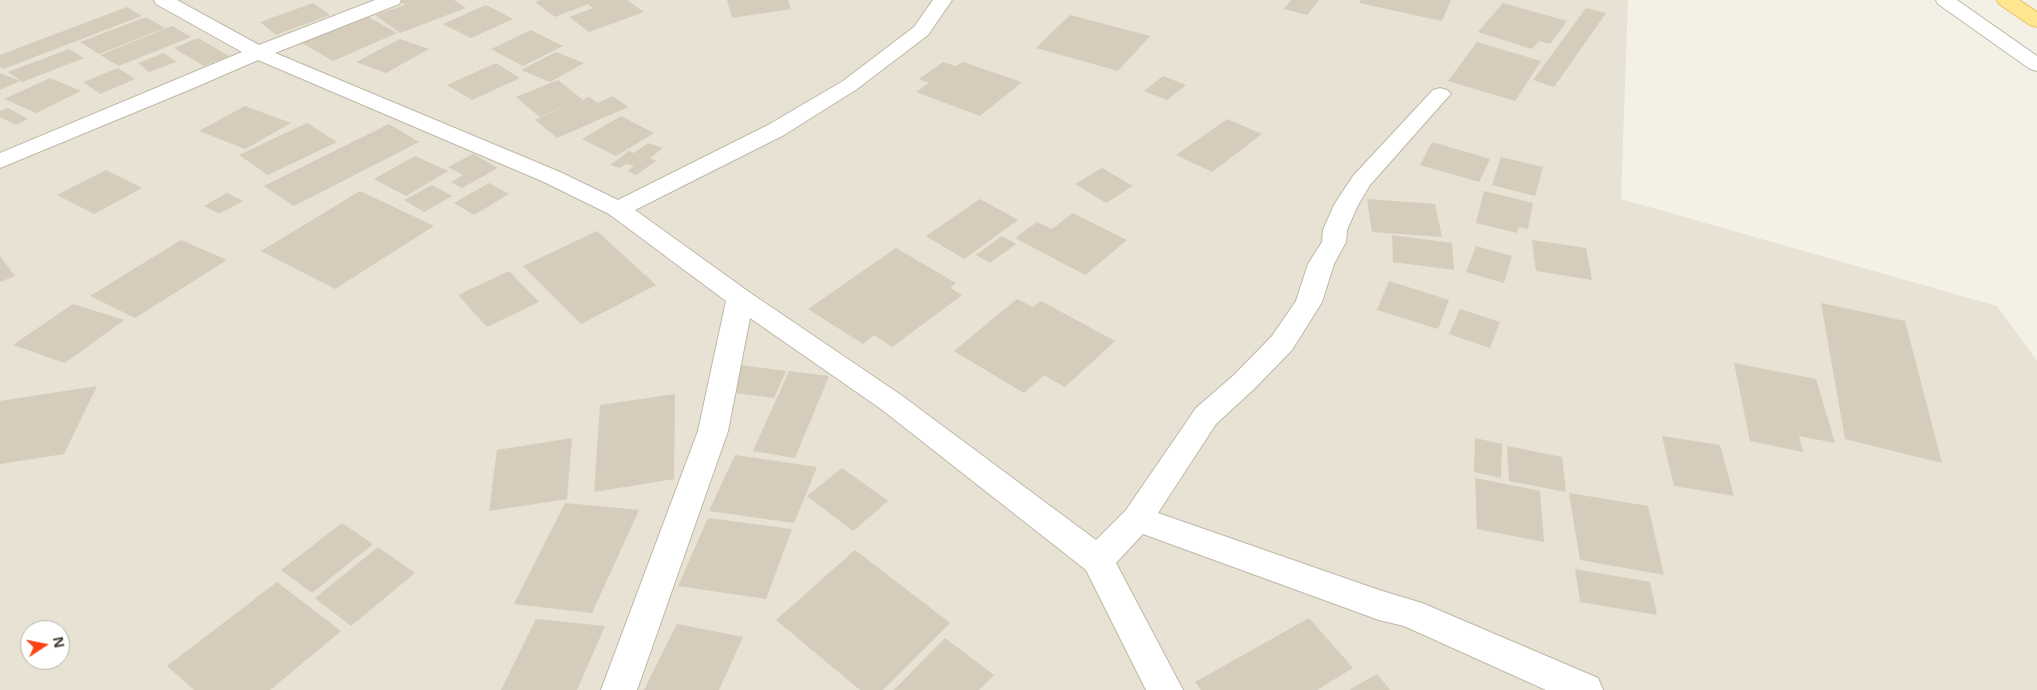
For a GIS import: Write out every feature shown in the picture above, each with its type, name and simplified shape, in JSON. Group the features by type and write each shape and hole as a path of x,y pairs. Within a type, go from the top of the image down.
{"main road":[{"path":"2006,0 2037,21"}],"street":[{"path":"163,0 258,53 552,177 618,209 740,298 891,402 1098,560 1165,690"},
{"path":"0,161 189,83 217,69 392,0"},
{"path":"618,209 776,130 850,85 921,31 943,0"},
{"path":"1945,0 2037,64"},
{"path":"1098,560 1138,519 1206,416 1244,382 1282,343 1309,302 1321,264 1334,242 1335,230 1346,206 1362,181 1440,94"},
{"path":"619,690 714,431 740,298"},
{"path":"1138,519 1379,605 1410,613 1585,690"}],"shaded area":[{"path":"0,0 1628,0 1621,199 1997,306 2037,361 2037,690 0,690"}],"building":[{"path":"454,0 466,8 400,33 375,15 405,5 400,1"},
{"path":"540,0 627,0 644,12 589,32 569,17 593,8 588,4 555,17 535,2"},
{"path":"727,0 788,0 791,9 732,18"},
{"path":"1291,0 1319,0 1307,15 1284,9"},
{"path":"1361,0 1451,0 1442,21 1359,3"},
{"path":"313,3 330,15 276,35 260,22"},
{"path":"1503,3 1567,21 1550,44 1539,41 1532,49 1478,32"},
{"path":"486,5 513,19 471,38 443,24"},
{"path":"127,7 142,16 3,69 0,67 0,55"},
{"path":"1586,8 1606,13 1554,87 1533,80"},
{"path":"365,15 397,33 333,61 300,42"},
{"path":"1070,15 1150,36 1118,71 1036,48"},
{"path":"146,17 165,28 99,54 80,42"},
{"path":"172,26 191,37 119,66 100,55"},
{"path":"531,30 563,46 523,66 491,49"},
{"path":"198,38 229,56 204,66 174,48"},
{"path":"400,39 429,49 386,73 356,62"},
{"path":"1477,42 1541,61 1515,101 1448,81"},
{"path":"69,49 84,58 22,82 8,72"},
{"path":"556,52 584,63 550,82 521,70"},
{"path":"164,53 176,62 149,72 138,63"},
{"path":"943,62 956,66 963,62 1022,82 980,116 916,92 929,83 919,79"},
{"path":"496,63 520,78 472,100 447,85"},
{"path":"118,68 135,79 100,94 83,82"},
{"path":"0,73 20,81 0,90"},
{"path":"1163,76 1186,85 1167,100 1144,91"},
{"path":"50,78 81,91 36,113 4,99"},
{"path":"558,80 583,100 589,97 598,103 613,96 628,107 557,138 535,120 577,101 540,117 516,97"},
{"path":"245,106 291,123 245,149 199,131"},
{"path":"8,108 28,119 16,125 0,117 0,111"},
{"path":"621,116 654,133 616,156 582,139"},
{"path":"1227,119 1262,134 1212,172 1176,155"},
{"path":"307,123 337,142 268,175 239,155"},
{"path":"389,124 419,142 294,206 264,186"},
{"path":"1432,142 1490,159 1479,182 1420,165"},
{"path":"648,143 663,148 650,158 656,161 636,175 627,171 634,166 626,164 620,168 610,165 629,151 634,153"},
{"path":"473,154 498,168 462,188 451,182 463,175 448,167"},
{"path":"415,156 448,171 406,196 374,179"},
{"path":"1501,157 1543,167 1535,196 1492,185"},
{"path":"1102,168 1133,186 1106,203 1075,184"},
{"path":"106,170 142,188 94,214 57,195"},
{"path":"489,183 509,194 474,215 454,203"},
{"path":"432,185 452,196 424,212 404,200"},
{"path":"360,191 434,226 335,289 261,251"},
{"path":"1484,191 1533,203 1528,229 1518,227 1517,233 1476,223"},
{"path":"227,193 243,201 219,214 204,206"},
{"path":"980,199 1018,220 964,259 926,236"},
{"path":"1367,199 1435,204 1442,237 1372,232"},
{"path":"1073,213 1127,240 1085,275 1015,238 1037,222 1052,229"},
{"path":"597,231 656,285 581,324 523,266"},
{"path":"1392,235 1452,243 1454,270 1393,262"},
{"path":"1002,236 1016,244 990,263 976,255"},
{"path":"181,240 227,260 135,318 90,296"},
{"path":"1532,240 1586,248 1592,280 1536,271"},
{"path":"1476,246 1512,256 1504,283 1466,272"},
{"path":"896,248 956,283 950,288 962,295 892,347 874,335 863,344 808,309"},
{"path":"0,256 15,276 0,282"},
{"path":"509,271 539,302 487,327 458,295"},
{"path":"1389,281 1449,300 1438,329 1377,310"},
{"path":"1017,299 1033,307 1041,301 1115,341 1065,387 1044,375 1024,393 954,351"},
{"path":"1821,303 1905,321 1942,463 1845,439"},
{"path":"73,304 124,320 65,363 13,345"},
{"path":"1460,309 1500,322 1490,348 1449,334"},
{"path":"1734,363 1816,379 1835,443 1799,436 1803,452 1750,441"},
{"path":"740,365 786,371 774,398 727,392"},
{"path":"789,371 829,376 795,458 753,451"},
{"path":"97,386 64,454 0,464 0,401"},
{"path":"675,394 674,479 594,492 600,405"},
{"path":"1662,436 1720,445 1734,496 1674,486"},
{"path":"572,438 567,499 489,511 497,450"},
{"path":"1475,438 1502,444 1501,478 1474,472"},
{"path":"1507,446 1562,457 1566,492 1509,481"},
{"path":"735,455 817,467 794,523 709,511"},
{"path":"842,468 888,501 853,531 807,496"},
{"path":"1475,478 1540,491 1544,542 1477,529"},
{"path":"1569,493 1648,506 1664,575 1580,560"},
{"path":"565,503 639,510 592,613 514,604"},
{"path":"708,518 792,529 766,599 678,586"},
{"path":"342,523 373,544 312,593 281,570"},
{"path":"378,547 415,573 351,626 315,598"},
{"path":"855,550 950,623 883,690 860,690 776,620"},
{"path":"1575,569 1650,582 1657,615 1580,602"},
{"path":"277,582 341,631 270,690 194,690 167,666"},
{"path":"1309,618 1353,668 1317,690 1201,690 1195,682"},
{"path":"536,619 605,626 577,690 501,690"},
{"path":"677,624 743,637 719,690 644,690"},
{"path":"945,638 994,675 979,690 894,690"},
{"path":"1377,674 1390,690 1349,690"}]}
